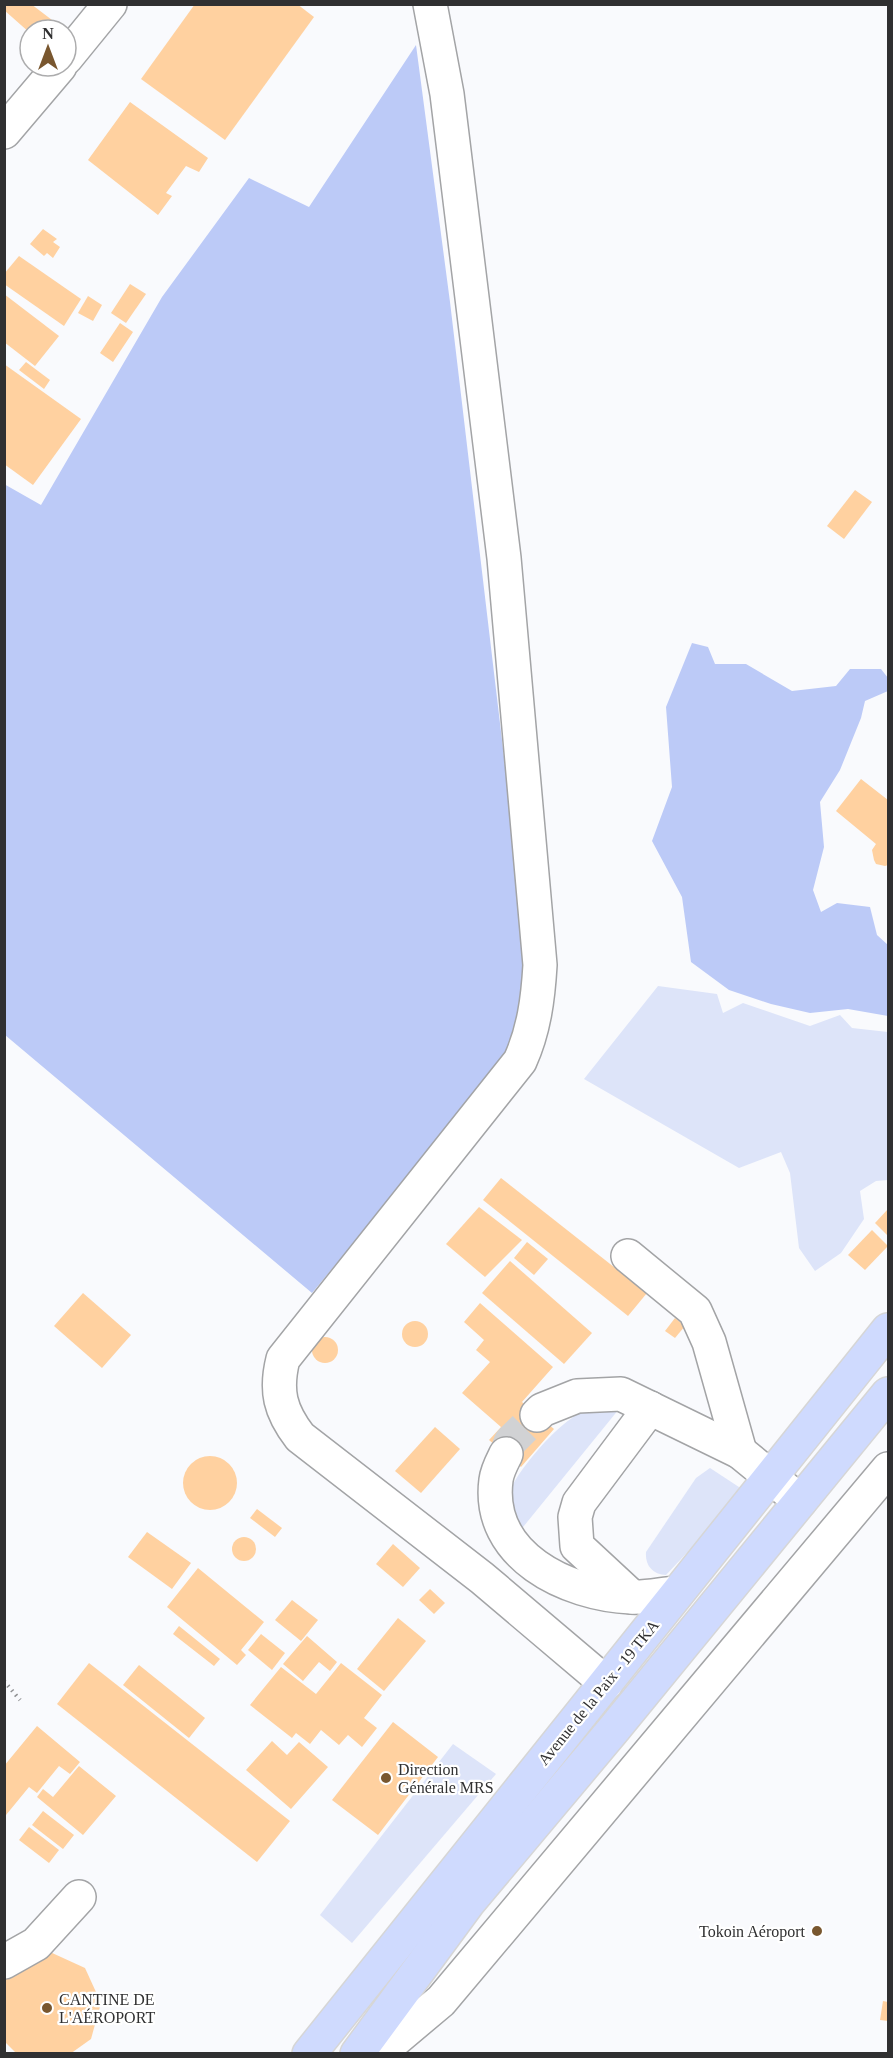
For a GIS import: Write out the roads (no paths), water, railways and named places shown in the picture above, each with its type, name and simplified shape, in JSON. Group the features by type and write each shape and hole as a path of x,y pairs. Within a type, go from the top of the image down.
{"main road":[{"name":"Avenue de la Paix - 19 TKA","path":"309,2054 888,1330"},
{"path":"357,2054 468,1903 888,1394"}],"street":[{"path":"78,44 111,4"},
{"path":"430,4 447,94 504,558 540,965 538,989 530,1038 520,1061 283,1359 278,1380 279,1401 287,1420 300,1437 482,1578 606,1683"},
{"path":"4,132 50,78"},
{"path":"628,1256 695,1311 709,1342 740,1452"},
{"path":"537,1415 542,1410 577,1395 621,1394 740,1452 800,1501"},
{"path":"632,1597 577,1546 575,1517 579,1503 650,1408"},
{"path":"506,1454 496,1478 496,1510 512,1546 542,1572 580,1589 632,1597 677,1593"},
{"path":"378,2054 441,2001 888,1469"},
{"path":"4,1962 36,1944 79,1897"}],"tunnel":[{"path":"506,1454 510,1442 537,1415"}],"place":[{"name":"Direction Générale MRS","path":"386,1778"},
{"name":"Tokoin Aéroport","path":"817,1931"},
{"name":"CANTINE DE L'AÉROPORT","path":"47,2008"}]}
